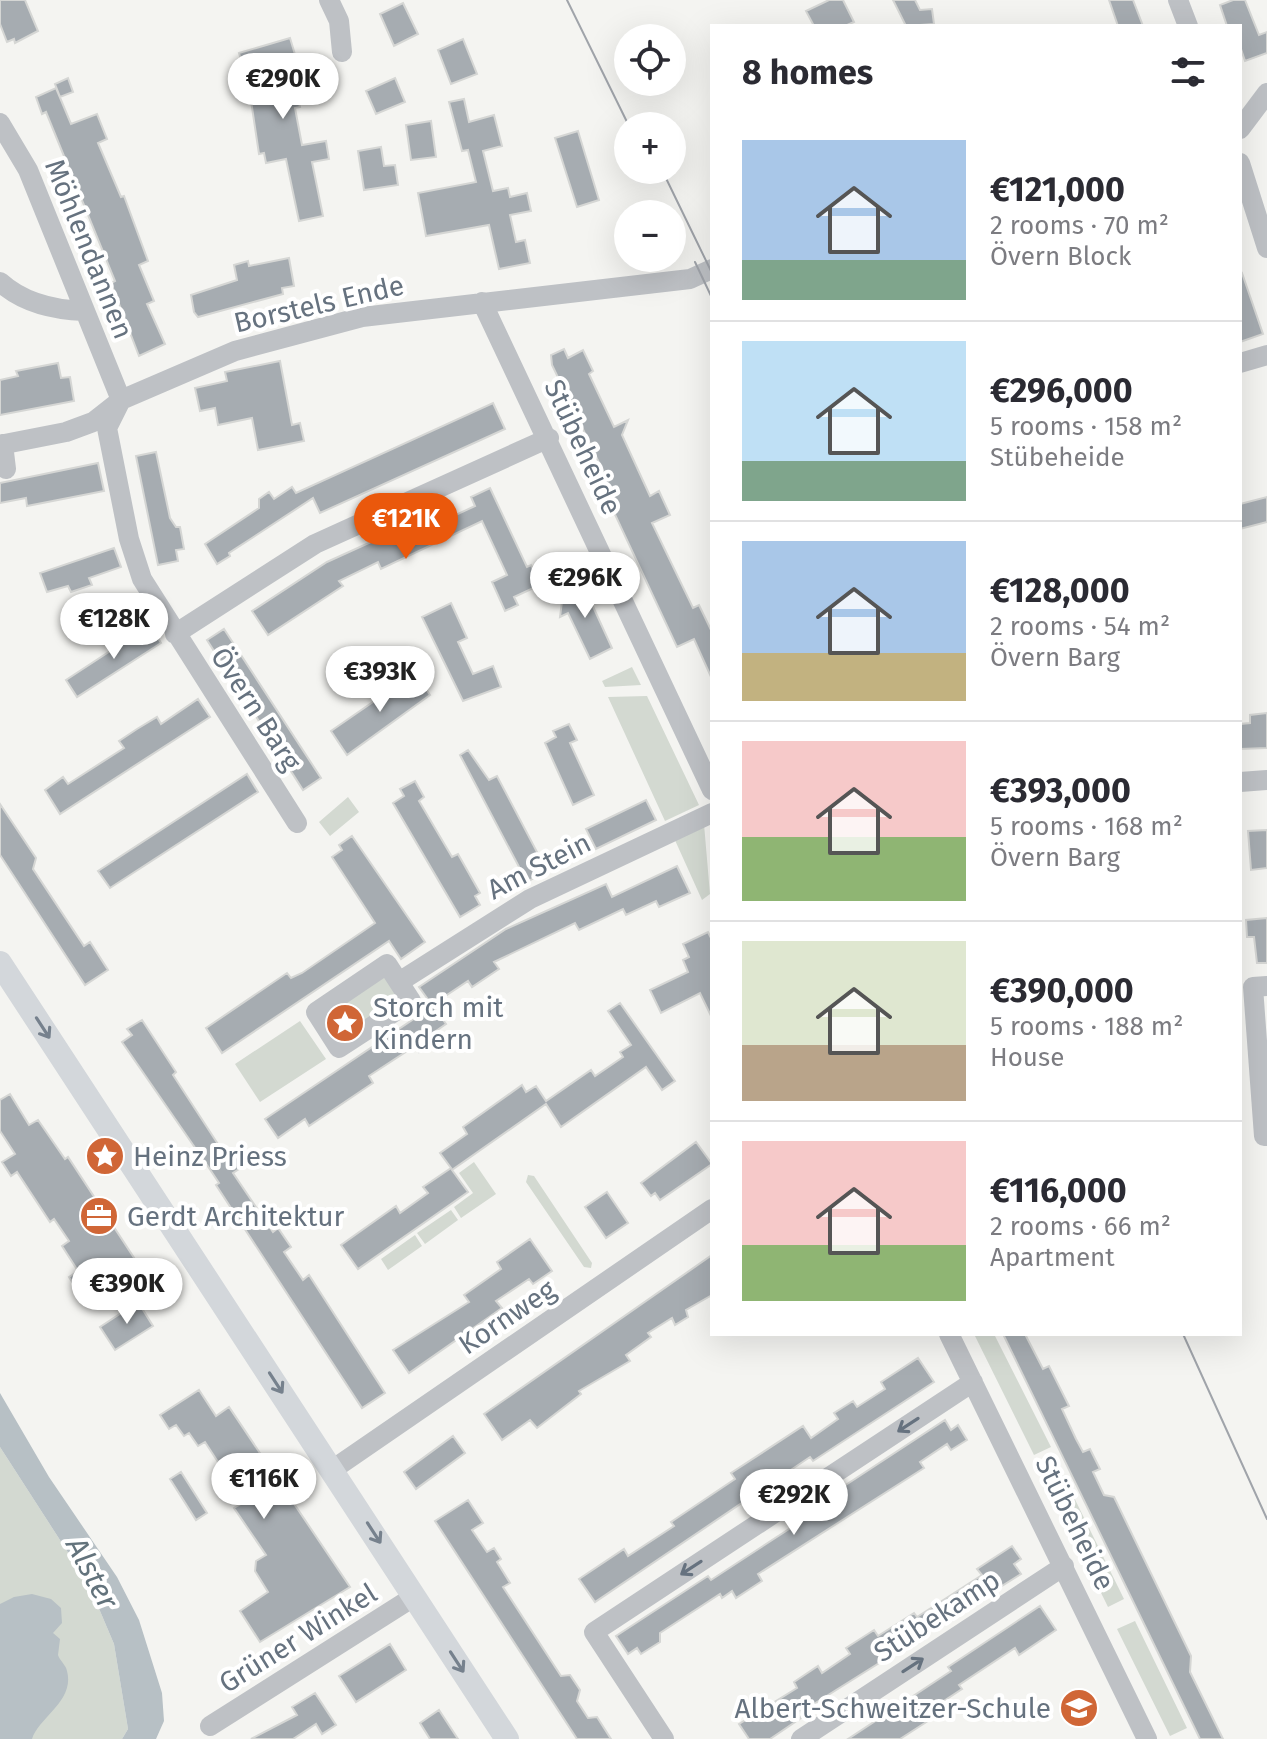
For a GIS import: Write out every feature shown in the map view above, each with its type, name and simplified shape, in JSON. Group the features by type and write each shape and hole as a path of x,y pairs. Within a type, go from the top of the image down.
{"main road":[{"path":"0,963 507,1739"}],"street":[{"path":"329,0 339,21 342,52"},
{"path":"1178,0 1187,24"},
{"path":"1242,126 1267,93"},
{"name":"Möhlendannen","path":"0,123 28,170 121,400"},
{"path":"1242,169 1267,248"},
{"name":"Borstels Ende","path":"6,469 1,445 66,432 93,422 121,400 235,351 362,317 690,279 710,270"},
{"path":"0,282 9,290 55,310 84,311"},
{"name":"Stübeheide","path":"482,302 549,438 710,786"},
{"path":"1242,362 1267,355"},
{"name":"Övern Barg","path":"121,400 107,428 129,539 142,579 297,823"},
{"path":"175,634 315,544 549,438"},
{"path":"1242,782 1267,780"},
{"name":"Am Stein","path":"399,982 530,899 710,814"},
{"path":"387,964 399,982 411,1001 339,1048 316,1012 387,964"},
{"path":"1267,986 1253,987 1264,1136 1267,1136"},
{"name":"Kornweg","path":"332,1470 710,1210"},
{"name":"Stübeheide","path":"950,1336 1147,1739"},
{"path":"664,1739 594,1632 973,1382"},
{"name":"Stübekamp","path":"801,1739 1064,1566"},
{"name":"Grüner Winkel","path":"210,1726 415,1596"}],"shaded area":[{"path":"632,667 641,685 605,687 602,681"},
{"path":"647,696 699,805 665,821 608,697"},
{"path":"348,797 359,812 330,836 319,822"},
{"path":"704,824 710,894 702,900 674,838"},
{"path":"386,976 399,999 347,1035 341,1035 327,1021 329,1006"},
{"path":"300,1021 326,1059 260,1102 235,1064"},
{"path":"474,1162 496,1194 461,1218 454,1207 473,1193 459,1173"},
{"path":"528,1175 534,1176 592,1263 591,1268 584,1267 526,1182"},
{"path":"451,1210 458,1220 425,1244 417,1233"},
{"path":"415,1235 422,1246 388,1270 381,1259"},
{"path":"975,1336 995,1336 1051,1447 1034,1455"},
{"path":"0,1447 89,1585 114,1644 128,1729 122,1739 0,1739"},
{"path":"1060,1469 1124,1599 1108,1607 1044,1477"},
{"path":"1135,1621 1187,1728 1170,1736 1117,1629"}],"water":[{"name":"Alster","path":"0,1393 49,1477 117,1577 139,1620 162,1693 164,1721 156,1739 122,1739 128,1729 114,1644 89,1585 0,1447"},
{"path":"32,1594 51,1599 61,1608 62,1623 53,1633 60,1639 58,1655 66,1669 68,1682 61,1700 32,1739 0,1739 0,1604 14,1597"}],"building":[{"path":"0,0 25,0 38,31 15,43 14,39 7,42 0,24"},
{"path":"829,0 843,0 854,22 813,24 806,11"},
{"path":"893,0 915,0 920,10 932,9 934,24 905,24"},
{"path":"1109,0 1133,0 1142,24 1117,24"},
{"path":"1245,0 1259,35 1267,32 1267,53 1245,61 1242,24 1226,24 1220,5"},
{"path":"403,3 418,34 394,46 380,14"},
{"path":"290,38 297,61 289,63 300,107 295,108 302,145 326,141 329,159 312,162 323,216 299,221 286,159 266,163 264,153 259,154 250,94 239,53"},
{"path":"463,39 477,74 451,84 438,50"},
{"path":"68,78 73,92 60,97 55,84"},
{"path":"395,78 405,102 376,114 366,91"},
{"path":"56,88 71,124 97,114 107,139 98,143 121,197 124,196 148,261 139,265 154,301 147,304 165,344 139,356 111,283 115,281 46,112 42,114 36,97"},
{"path":"464,99 469,122 494,115 502,146 483,151 493,191 508,188 510,197 527,193 531,211 510,215 516,242 525,240 530,263 499,269 489,225 426,236 418,193 476,182 468,150 462,151 449,102"},
{"path":"431,121 436,157 411,160 406,125"},
{"path":"578,131 599,200 577,207 555,138"},
{"path":"381,147 384,166 395,165 398,185 364,190 358,151"},
{"path":"289,258 294,286 282,288 283,294 198,317 194,312 191,295 237,280 234,265 248,261 249,266"},
{"path":"1242,273 1263,334 1242,341"},
{"path":"564,349 568,358 583,350 593,371 589,374 614,427 628,420 622,435 650,496 659,491 670,515 652,523 693,608 699,605 710,628 710,675 694,639 677,647 597,476 604,473 552,365 551,355"},
{"path":"280,361 292,425 300,423 304,441 258,450 252,418 218,425 215,408 200,411 195,388 227,381 225,372"},
{"path":"58,363 61,378 70,377 74,401 0,415 0,380 18,376 16,371"},
{"path":"493,403 505,429 320,513 313,498 217,564 205,544 259,508 259,499 269,492 274,499 292,487 296,493"},
{"path":"156,452 170,518 176,527 180,527 184,549 176,550 178,561 158,565 136,456"},
{"path":"98,463 104,491 27,506 26,498 0,503 0,483"},
{"path":"490,488 527,567 531,565 540,585 514,597 518,605 505,611 492,582 507,575 482,521 381,569 378,562 339,581 343,586 268,635 252,611 327,562 441,510 445,520 475,506 471,497"},
{"path":"1267,497 1267,522 1242,528 1242,503"},
{"path":"114,548 121,567 89,578 92,585 71,592 68,586 47,592 40,573"},
{"path":"573,581 585,589 612,648 590,659 568,613 560,617 564,586"},
{"path":"451,603 467,638 458,642 473,674 493,666 501,687 463,701 422,617"},
{"path":"150,625 161,643 77,697 66,680"},
{"path":"224,629 321,778 303,790 207,640"},
{"path":"415,673 430,695 347,755 331,731"},
{"path":"198,699 210,717 60,814 45,790 63,777 68,784 124,748 119,741 137,729 157,717 161,724"},
{"path":"1267,713 1267,748 1242,749 1242,724 1250,723 1250,715"},
{"path":"569,724 577,740 570,743 594,795 573,805 545,743 556,737 553,731"},
{"path":"468,750 489,780 497,776 547,871 527,882 460,755"},
{"path":"247,774 258,792 110,888 98,871"},
{"path":"415,781 424,797 419,801 452,857 458,854 480,893 475,896 480,905 460,917 393,803 404,796 400,789"},
{"path":"646,800 656,820 596,849 586,829"},
{"path":"0,804 36,858 33,869 84,946 90,942 108,970 85,985 0,855"},
{"path":"1267,830 1267,868 1251,870 1248,831"},
{"path":"352,836 425,942 401,959 389,941 222,1053 206,1028 287,973 291,978 302,973 375,923 332,857 342,850 339,845"},
{"path":"677,866 690,893 659,907 656,901 626,915 623,909 579,930 575,923 494,962 499,969 472,987 468,981 432,1005 419,987 506,929 606,884 612,897"},
{"path":"1267,918 1267,963 1257,963 1254,937 1247,937 1246,920"},
{"path":"708,932 710,936 710,1014 700,993 661,1013 650,990 688,972 683,960 689,957 683,944"},
{"path":"620,1003 675,1081 662,1090 646,1067 561,1127 546,1104 452,1170 468,1192 358,1269 341,1245 396,1206 400,1213 428,1193 423,1187 451,1168 440,1153 467,1134 463,1127 522,1085 526,1092 536,1086 546,1101 591,1070 595,1076 623,1057 620,1052 631,1045 608,1011"},
{"path":"433,1006 446,1024 433,1033 437,1040 419,1052 415,1046 369,1076 373,1083 309,1126 305,1119 278,1138 265,1119"},
{"path":"142,1020 176,1072 173,1075 229,1161 255,1149 259,1156 233,1173 273,1232 278,1228 291,1247 284,1252 303,1280 309,1275 385,1393 362,1408 216,1185 219,1183 122,1042 132,1035 127,1029"},
{"path":"10,1094 29,1125 38,1120 65,1159 68,1157 144,1273 122,1288 115,1276 82,1297 69,1277 78,1271 62,1246 69,1241 54,1219 50,1222 17,1172 11,1176 2,1162 15,1154 0,1131 0,1100"},
{"path":"696,1142 710,1161 710,1165 660,1200 655,1193 651,1196 641,1183"},
{"path":"607,1192 628,1223 606,1238 585,1207"},
{"path":"530,1239 552,1271 533,1284 529,1279 496,1301 502,1308 409,1373 393,1350 469,1302 464,1295 501,1269 497,1262"},
{"path":"710,1256 710,1296 686,1310 688,1317 675,1325 672,1318 648,1333 651,1337 626,1355 630,1361 579,1391 581,1394 537,1428 530,1420 502,1440 484,1414"},
{"path":"138,1302 153,1326 115,1350 100,1327"},
{"path":"1004,1336 1026,1336 1043,1369 1049,1366 1069,1406 1062,1409 1083,1452 1090,1449 1100,1469 1093,1472 1104,1495 1114,1497 1191,1656 1190,1672 1223,1739 1200,1739"},
{"path":"918,1358 934,1382 813,1461 810,1457 595,1602 579,1579 624,1549 628,1556 674,1526 671,1522 735,1479 731,1473 803,1426 811,1438 838,1419 834,1413 853,1401 857,1407 885,1389 881,1382"},
{"path":"199,1390 216,1416 229,1407 350,1587 260,1642 240,1611 268,1592 255,1571 256,1561 266,1555 234,1508 244,1502 205,1442 198,1446 189,1433 184,1436 176,1425 169,1429 160,1415"},
{"path":"945,1420 951,1430 958,1425 967,1440 951,1450 947,1444 920,1462 924,1468 758,1574 762,1581 736,1598 732,1591 722,1598 720,1594 660,1633 660,1642 641,1654 637,1648 628,1654 616,1636 708,1576 711,1580 838,1497 835,1492"},
{"path":"453,1436 465,1453 416,1489 404,1472"},
{"path":"181,1472 207,1513 196,1520 170,1479"},
{"path":"468,1500 483,1523 472,1530 487,1552 494,1548 501,1559 497,1562 510,1583 503,1587 561,1676 570,1675 580,1690 577,1701 588,1718 597,1717 611,1739 577,1739 435,1521"},
{"path":"1012,1546 1021,1559 1014,1564 1021,1574 798,1714 801,1718 770,1739 749,1739 739,1724 797,1688 794,1682 818,1666 822,1673 850,1654 846,1648 874,1630 878,1636 914,1613 917,1617 982,1575 977,1569"},
{"path":"1040,1606 1056,1630 1019,1655 1015,1648 959,1685 962,1689 927,1712 931,1719 900,1739 848,1739 951,1671 948,1667"},
{"path":"390,1644 406,1670 356,1702 339,1676"},
{"path":"315,1693 336,1725 322,1734 316,1724 293,1739 251,1739 297,1715 292,1707"},
{"path":"439,1710 458,1739 430,1739 420,1723"}],"tram line":[{"path":"567,0 622,112"},
{"path":"669,184 710,269"},
{"path":"695,262 710,294"},
{"path":"1184,1336 1267,1519"}],"place":[{"name":"Storch mit Kindern","path":"345,1023"},
{"name":"Heinz Priess","path":"105,1156"},
{"name":"Gerdt Architektur","path":"99,1216"},
{"name":"Albert-Schweitzer-Schule","path":"1079,1708"}]}
